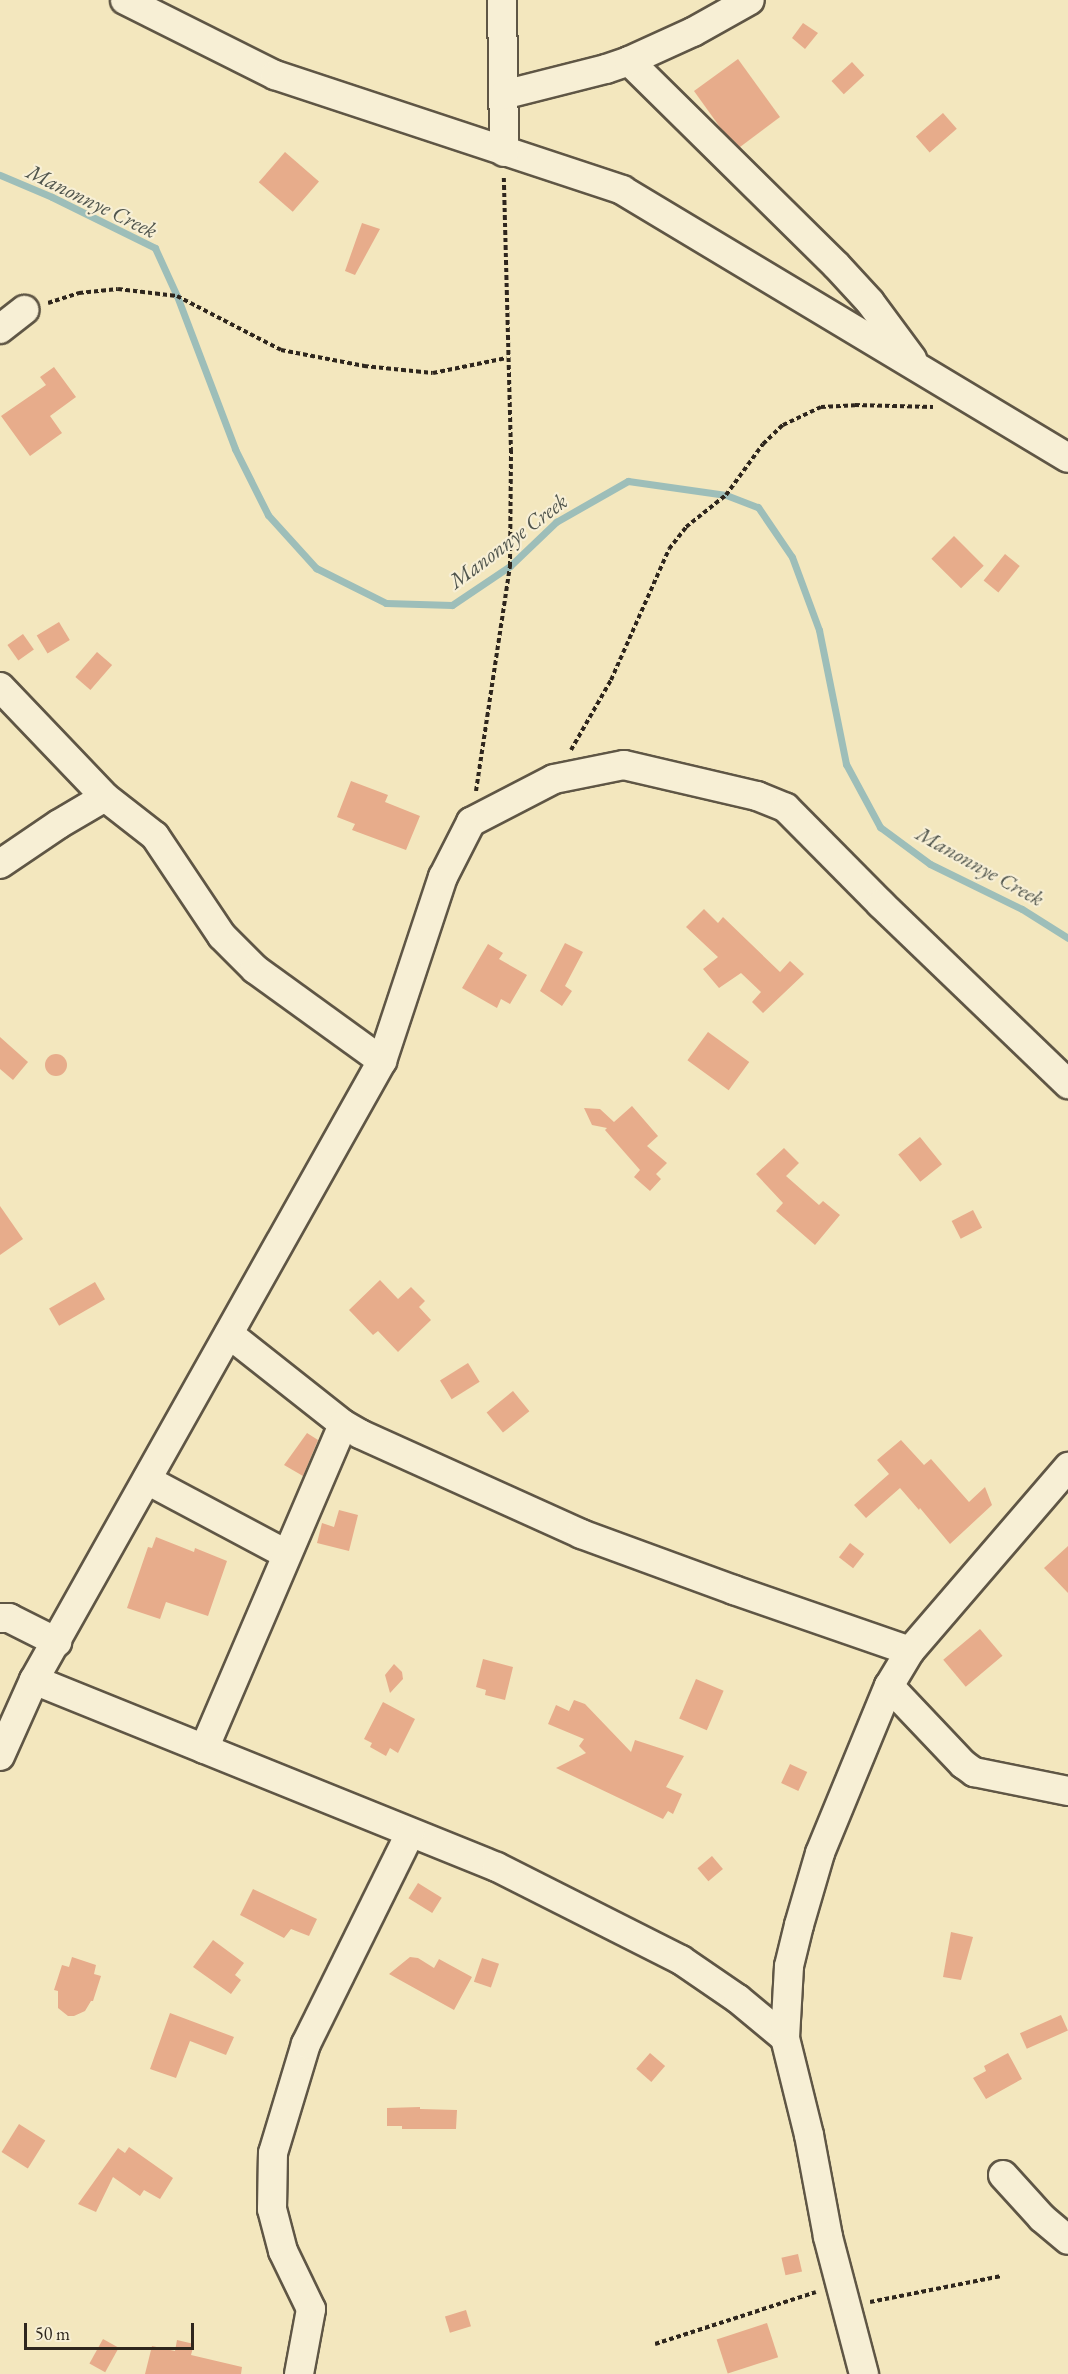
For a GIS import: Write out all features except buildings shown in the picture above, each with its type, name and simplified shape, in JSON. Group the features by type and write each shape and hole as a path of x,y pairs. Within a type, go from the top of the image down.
{"street":[{"path":"125,0 275,75 622,190 1068,458"},
{"path":"502,0 504,152"},
{"path":"503,95 629,61 693,32 750,0"},
{"path":"629,61 836,265 870,302 921,371"},
{"path":"0,329 12,311"},
{"path":"0,687 105,797 156,836 222,936 255,969 382,1061"},
{"path":"0,1756 34,1680 382,1061 443,877 471,822 554,778 624,765 757,796 786,808 881,904 1068,1084"},
{"path":"0,864 59,824 105,797"},
{"path":"229,1334 343,1424 581,1534 909,1651"},
{"path":"204,1749 343,1424"},
{"path":"864,2374 828,2237 809,2135 785,2038 789,1966 820,1853 889,1686 909,1651 1068,1467"},
{"path":"147,1480 286,1554"},
{"path":"0,1618 9,1618 57,1642"},
{"path":"34,1680 410,1834 497,1867 681,1960 738,1999 785,2038"},
{"path":"889,1686 963,1764 974,1772 1068,1791"},
{"path":"299,2374 311,2309 283,2251 272,2209 273,2153 306,2044 410,1834"},
{"path":"1003,2175 1042,2218 1068,2240"}],"path":[{"path":"471,822 510,566 511,452 506,358 504,152"},
{"path":"12,311 79,292 118,289 177,296 281,350 364,366 433,373 506,358"},
{"path":"554,778 611,680 669,549 686,527 726,495 763,444 783,425 821,407 855,405 938,407"},
{"path":"655,2344 843,2296 1001,2276"}],"waterway":[{"name":"Manonnye Creek","path":"0,175 52,197 155,248 177,296 235,449 268,515 316,568 386,603 452,605 510,566 556,522 628,481 726,495 758,507 792,557 819,630 846,764 880,827 930,864 1022,909 1068,938"}]}
